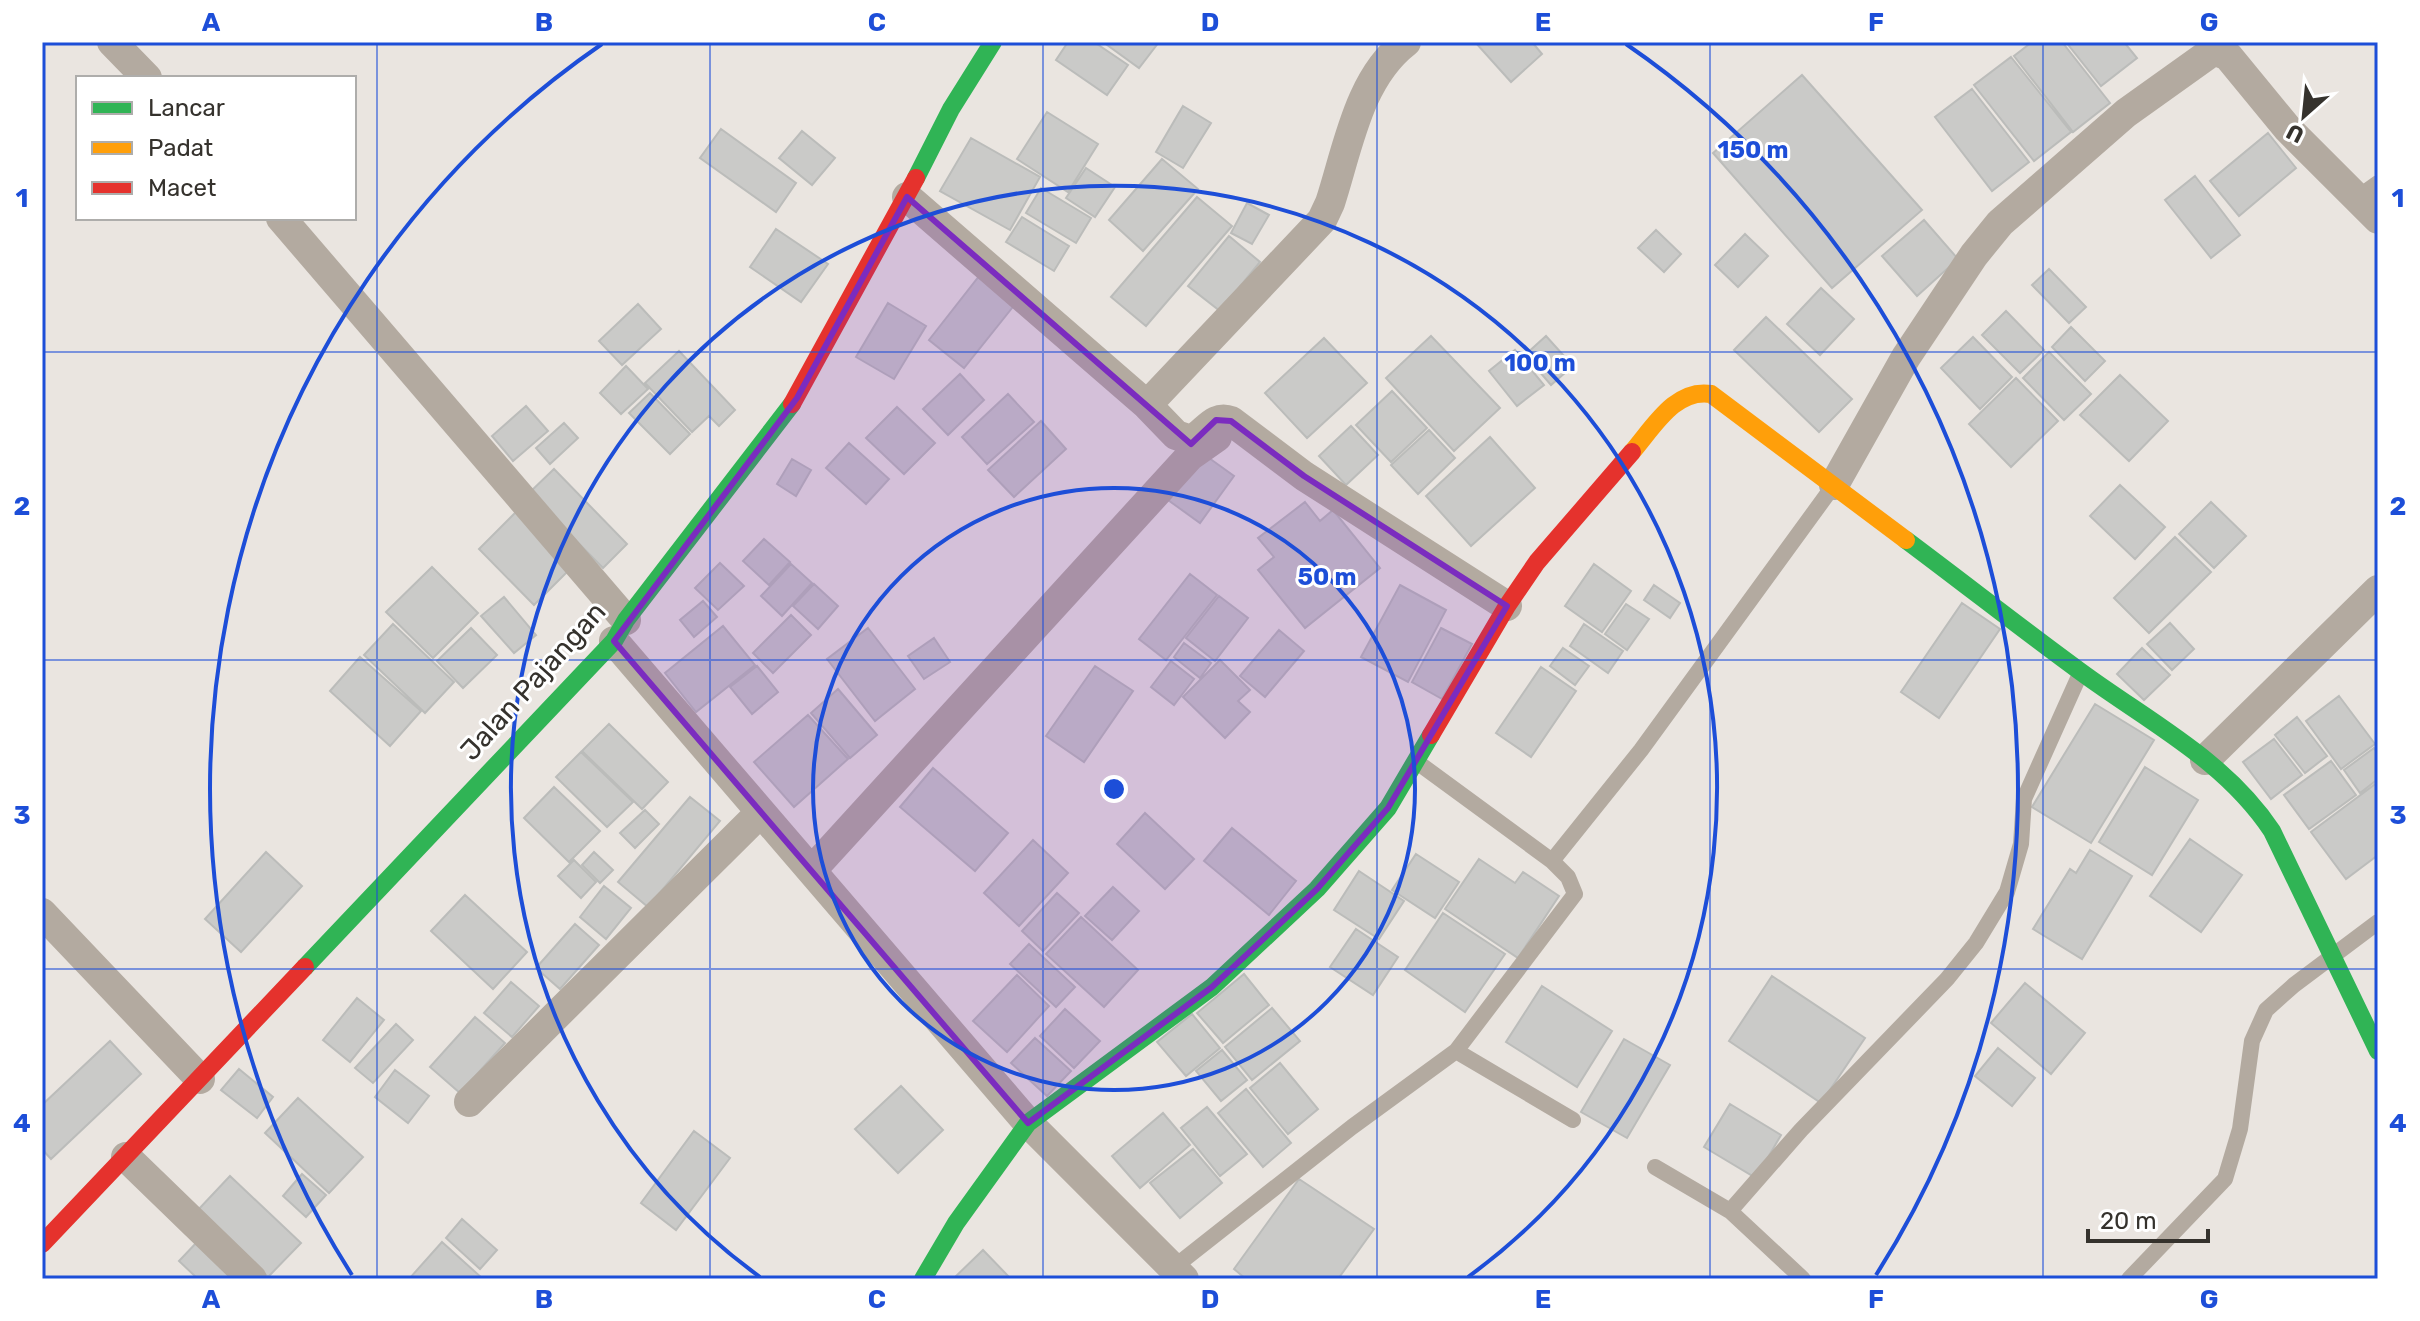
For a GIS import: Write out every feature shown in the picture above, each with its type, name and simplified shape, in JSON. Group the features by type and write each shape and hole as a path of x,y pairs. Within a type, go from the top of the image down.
{"street":[{"path":"112,42 145,76"},
{"name":"Jalan Pajangan","path":"42,1244 620,630 797,398 970,76 993,42"},
{"path":"1147,405 1322,220 1367,89 1391,53 1406,42"},
{"path":"1834,485 1906,357 1974,255 2000,223 2126,113 2210,53 2216,51 2228,56 2288,129 2371,200"},
{"path":"907,197 1147,405 1176,435 1185,440 1197,438 1216,420 1223,418 1237,425 1304,476 1507,606"},
{"path":"283,220 620,630 761,812 1028,1123 1178,1274"},
{"path":"923,1279 956,1223 1028,1123 1212,987 1306,900 1388,808 1507,606 1537,562 1677,401 1694,392 1704,391 1717,396 2081,672 2223,772 2254,804 2272,831 2378,1051"},
{"path":"812,870 1190,456 1205,443 1237,425"},
{"path":"2205,760 2378,590"},
{"path":"469,1102 761,812"},
{"path":"42,913 200,1079"},
{"path":"126,1157 252,1279"}],"lane":[{"path":"1552,861 1641,750 1834,485"},
{"path":"1730,1211 1801,1130 1947,979 1976,943 2007,892 2021,844 2024,799 2081,672"},
{"path":"1178,1274 1352,1127 1456,1051 1575,894 1568,877 1552,861 1416,762"},
{"path":"2129,1279 2225,1179 2240,1129 2252,1041 2266,1010 2378,922"},
{"path":"1456,1051 1573,1120"},
{"path":"1655,1167 1730,1211 1803,1279"}],"highlighted area":[{"path":"907,197 1191,444 1216,420 1231,421 1304,476 1507,606 1388,808 1317,889 1212,987 1028,1123 614,641 797,398"}],"building":[{"path":"1068,42 1094,42 1128,65 1107,95 1056,60"},
{"path":"1103,42 1159,42 1139,68"},
{"path":"1475,42 1532,42 1542,54 1511,82"},
{"path":"2032,42 2062,42 2110,103 2073,132 2014,56"},
{"path":"2066,42 2124,42 2137,58 2101,86"},
{"path":"2011,57 2071,132 2034,161 1974,85"},
{"path":"1802,75 1922,210 1832,288 1713,153"},
{"path":"1972,89 2029,162 1992,191 1935,117"},
{"path":"1183,106 1211,123 1183,168 1156,152"},
{"path":"1047,112 1098,144 1068,192 1017,159"},
{"path":"721,129 796,183 776,212 700,158"},
{"path":"802,131 835,158 812,185 779,158"},
{"path":"2268,133 2296,168 2239,216 2210,181"},
{"path":"971,138 1040,177 1010,230 940,191"},
{"path":"1162,159 1198,189 1143,251 1109,220"},
{"path":"1086,168 1115,187 1095,217 1066,198"},
{"path":"2195,176 2240,235 2211,258 2165,200"},
{"path":"1041,188 1091,218 1076,243 1026,213"},
{"path":"1197,197 1232,226 1146,326 1111,297"},
{"path":"1247,203 1269,215 1252,244 1231,233"},
{"path":"1022,217 1069,246 1054,271 1006,242"},
{"path":"1924,220 1958,259 1917,296 1882,256"},
{"path":"776,229 828,264 801,302 750,267"},
{"path":"1656,230 1681,254 1664,272 1638,248"},
{"path":"1745,234 1768,256 1738,287 1715,265"},
{"path":"1229,236 1260,262 1220,311 1188,286"},
{"path":"2049,269 2086,307 2069,323 2032,285"},
{"path":"980,275 1016,303 964,368 929,340"},
{"path":"1821,288 1854,319 1820,355 1787,324"},
{"path":"888,303 926,326 894,379 856,357"},
{"path":"638,304 661,329 622,365 599,341"},
{"path":"2006,311 2044,350 2020,373 1982,335"},
{"path":"1766,317 1852,399 1819,432 1734,350"},
{"path":"2071,327 2105,361 2085,381 2052,347"},
{"path":"1431,336 1500,408 1454,451 1386,378"},
{"path":"1546,336 1573,366 1551,385 1525,355"},
{"path":"1973,337 2012,377 1980,409 1941,368"},
{"path":"1324,338 1367,383 1307,438 1265,393"},
{"path":"1515,350 1544,385 1517,406 1489,371"},
{"path":"679,351 735,410 719,426 709,416 692,432 645,383"},
{"path":"2049,352 2091,394 2064,420 2023,378"},
{"path":"626,366 648,389 621,414 600,393"},
{"path":"960,374 984,400 948,435 923,409"},
{"path":"2120,375 2168,421 2129,461 2080,415"},
{"path":"2016,378 2058,421 2011,467 1969,424"},
{"path":"1392,391 1427,428 1391,462 1356,425"},
{"path":"650,393 690,434 670,454 629,413"},
{"path":"1008,394 1034,422 987,464 962,437"},
{"path":"526,406 548,431 513,461 492,436"},
{"path":"897,407 935,443 904,474 866,438"},
{"path":"1041,421 1066,449 1014,497 988,470"},
{"path":"564,423 578,438 550,464 536,448"},
{"path":"1351,426 1378,455 1346,485 1319,456"},
{"path":"1429,430 1455,458 1418,494 1391,465"},
{"path":"1490,437 1535,488 1471,546 1426,496"},
{"path":"849,443 889,479 866,504 826,468"},
{"path":"1202,453 1234,476 1200,523 1168,500"},
{"path":"792,459 811,470 796,496 777,484"},
{"path":"554,469 627,544 603,568 529,493"},
{"path":"2120,485 2165,527 2135,559 2090,516"},
{"path":"1305,502 1320,521 1333,510 1380,568 1305,628 1258,570 1274,557 1258,538"},
{"path":"2211,502 2246,536 2214,568 2179,534"},
{"path":"518,510 574,565 534,605 479,549"},
{"path":"2175,537 2211,572 2149,633 2114,598"},
{"path":"764,539 790,562 769,585 743,561"},
{"path":"720,563 744,586 718,610 695,588"},
{"path":"791,564 812,583 782,616 761,596"},
{"path":"1594,564 1631,591 1602,632 1565,606"},
{"path":"432,567 478,613 433,658 386,612"},
{"path":"1190,574 1217,595 1166,660 1139,639"},
{"path":"814,584 838,606 818,629 793,606"},
{"path":"1400,585 1446,610 1408,682 1361,657"},
{"path":"1654,585 1680,603 1670,618 1644,600"},
{"path":"1219,596 1248,618 1215,661 1186,638"},
{"path":"504,597 536,635 514,653 481,616"},
{"path":"703,601 717,617 694,637 680,620"},
{"path":"1962,603 2000,629 1939,718 1901,692"},
{"path":"1626,604 1649,619 1627,650 1605,634"},
{"path":"791,615 811,635 773,673 753,653"},
{"path":"2170,623 2194,649 2172,670 2147,644"},
{"path":"393,624 454,682 425,713 364,655"},
{"path":"1584,624 1623,651 1608,673 1570,646"},
{"path":"723,626 755,665 696,712 665,673"},
{"path":"471,628 497,655 463,688 437,661"},
{"path":"868,628 915,689 875,721 827,659"},
{"path":"1441,628 1472,644 1442,699 1412,682"},
{"path":"1279,630 1304,651 1265,697 1240,676"},
{"path":"934,638 950,662 924,679 908,656"},
{"path":"1184,643 1211,663 1200,678 1174,657"},
{"path":"1563,648 1589,666 1575,685 1550,666"},
{"path":"2142,648 2170,675 2144,700 2117,674"},
{"path":"360,657 421,711 390,746 330,691"},
{"path":"1220,660 1250,690 1238,701 1250,712 1225,738 1183,697"},
{"path":"1171,661 1194,679 1174,705 1151,687"},
{"path":"757,666 778,692 752,714 730,687"},
{"path":"1095,666 1133,691 1084,762 1046,736"},
{"path":"1541,667 1576,691 1531,757 1496,733"},
{"path":"838,689 877,735 850,758 811,713"},
{"path":"2339,696 2375,744 2341,769 2306,721"},
{"path":"2095,704 2154,740 2091,843 2032,807"},
{"path":"808,715 848,759 794,807 754,762"},
{"path":"2297,717 2327,756 2305,773 2275,735"},
{"path":"609,724 668,782 642,809 582,751"},
{"path":"2274,739 2302,775 2271,799 2243,762"},
{"path":"2374,748 2378,754 2378,779 2360,793 2344,770"},
{"path":"581,752 633,802 607,827 556,777"},
{"path":"2331,761 2356,795 2309,829 2284,795"},
{"path":"2145,767 2198,800 2152,875 2099,842"},
{"path":"933,768 1008,833 975,871 900,807"},
{"path":"2378,782 2378,855 2346,879 2311,832"},
{"path":"554,787 600,831 569,862 524,818"},
{"path":"690,797 720,821 648,907 618,882"},
{"path":"645,810 659,824 635,848 620,833"},
{"path":"1145,813 1194,859 1165,889 1117,844"},
{"path":"1232,828 1296,881 1269,915 1204,861"},
{"path":"2190,839 2242,875 2201,932 2150,896"},
{"path":"1033,840 1068,873 1019,926 984,893"},
{"path":"2090,850 2132,876 2082,959 2033,929 2070,869 2076,873"},
{"path":"266,852 302,886 241,952 205,919"},
{"path":"594,852 613,870 600,883 582,865"},
{"path":"1416,854 1459,882 1435,918 1392,890"},
{"path":"1479,859 1515,883 1523,872 1559,896 1518,958 1445,909"},
{"path":"574,860 596,882 581,898 558,876"},
{"path":"1359,871 1404,901 1379,939 1334,910"},
{"path":"604,886 631,908 606,939 580,917"},
{"path":"1113,887 1139,911 1112,940 1085,916"},
{"path":"1057,893 1079,913 1043,951 1022,931"},
{"path":"465,895 527,952 493,989 431,931"},
{"path":"1443,913 1505,954 1465,1012 1405,970"},
{"path":"1081,917 1138,970 1104,1007 1046,954"},
{"path":"575,924 599,945 560,989 536,968"},
{"path":"1356,929 1398,957 1373,995 1330,967"},
{"path":"1029,944 1075,987 1056,1007 1010,964"},
{"path":"1244,974 1269,1005 1223,1043 1197,1013"},
{"path":"1017,975 1049,1006 1007,1052 973,1021"},
{"path":"1772,976 1865,1038 1821,1103 1729,1041"},
{"path":"511,982 539,1006 512,1037 484,1013"},
{"path":"2025,983 2085,1033 2051,1074 1991,1023"},
{"path":"1542,986 1612,1031 1577,1087 1506,1042"},
{"path":"357,998 384,1020 350,1062 323,1040"},
{"path":"1272,1008 1300,1041 1252,1080 1225,1047"},
{"path":"1065,1009 1100,1041 1074,1068 1040,1036"},
{"path":"1192,1014 1220,1048 1186,1076 1157,1042"},
{"path":"475,1017 505,1043 460,1093 430,1067"},
{"path":"396,1024 413,1040 373,1083 355,1068"},
{"path":"1035,1038 1071,1071 1047,1096 1011,1063"},
{"path":"1624,1039 1670,1065 1627,1138 1581,1112"},
{"path":"110,1041 141,1074 51,1159 42,1149 42,1105"},
{"path":"1998,1048 2035,1078 2012,1106 1975,1076"},
{"path":"1222,1050 1247,1080 1221,1101 1196,1071"},
{"path":"1280,1063 1318,1109 1288,1134 1250,1088"},
{"path":"239,1069 273,1097 257,1118 221,1090"},
{"path":"395,1070 429,1096 408,1123 375,1097"},
{"path":"901,1086 943,1130 898,1173 855,1129"},
{"path":"1246,1089 1291,1143 1263,1167 1218,1113"},
{"path":"298,1098 363,1157 329,1193 265,1133"},
{"path":"1730,1104 1781,1135 1756,1178 1704,1147"},
{"path":"1207,1107 1247,1154 1220,1176 1181,1128"},
{"path":"1163,1113 1190,1145 1140,1188 1112,1156"},
{"path":"694,1131 730,1158 676,1230 641,1203"},
{"path":"1193,1149 1222,1183 1180,1218 1150,1183"},
{"path":"302,1174 326,1195 306,1217 283,1196"},
{"path":"230,1176 301,1243 268,1277 197,1211"},
{"path":"1299,1179 1374,1229 1338,1279 1246,1279 1234,1269"},
{"path":"462,1219 497,1250 480,1269 446,1238"},
{"path":"199,1240 243,1279 198,1279 179,1261"},
{"path":"442,1242 483,1279 409,1279"},
{"path":"983,1250 1011,1279 953,1279"}],"traffic: fast":[{"path":"916,178 951,109 993,42"},
{"path":"305,967 614,641 626,620 792,404"},
{"path":"1906,540 2081,672 2184,744 2232,783 2272,831 2378,1051"},
{"path":"923,1279 956,1223 1028,1123 1212,987 1317,889 1388,808 1431,735"}],"traffic: slow":[{"path":"1632,452 1676,403 1686,397 1711,394 1906,540"}],"traffic: jam":[{"path":"792,404 916,178"},
{"path":"1431,735 1507,606 1537,562 1632,452"},
{"path":"42,1244 305,967"}]}
